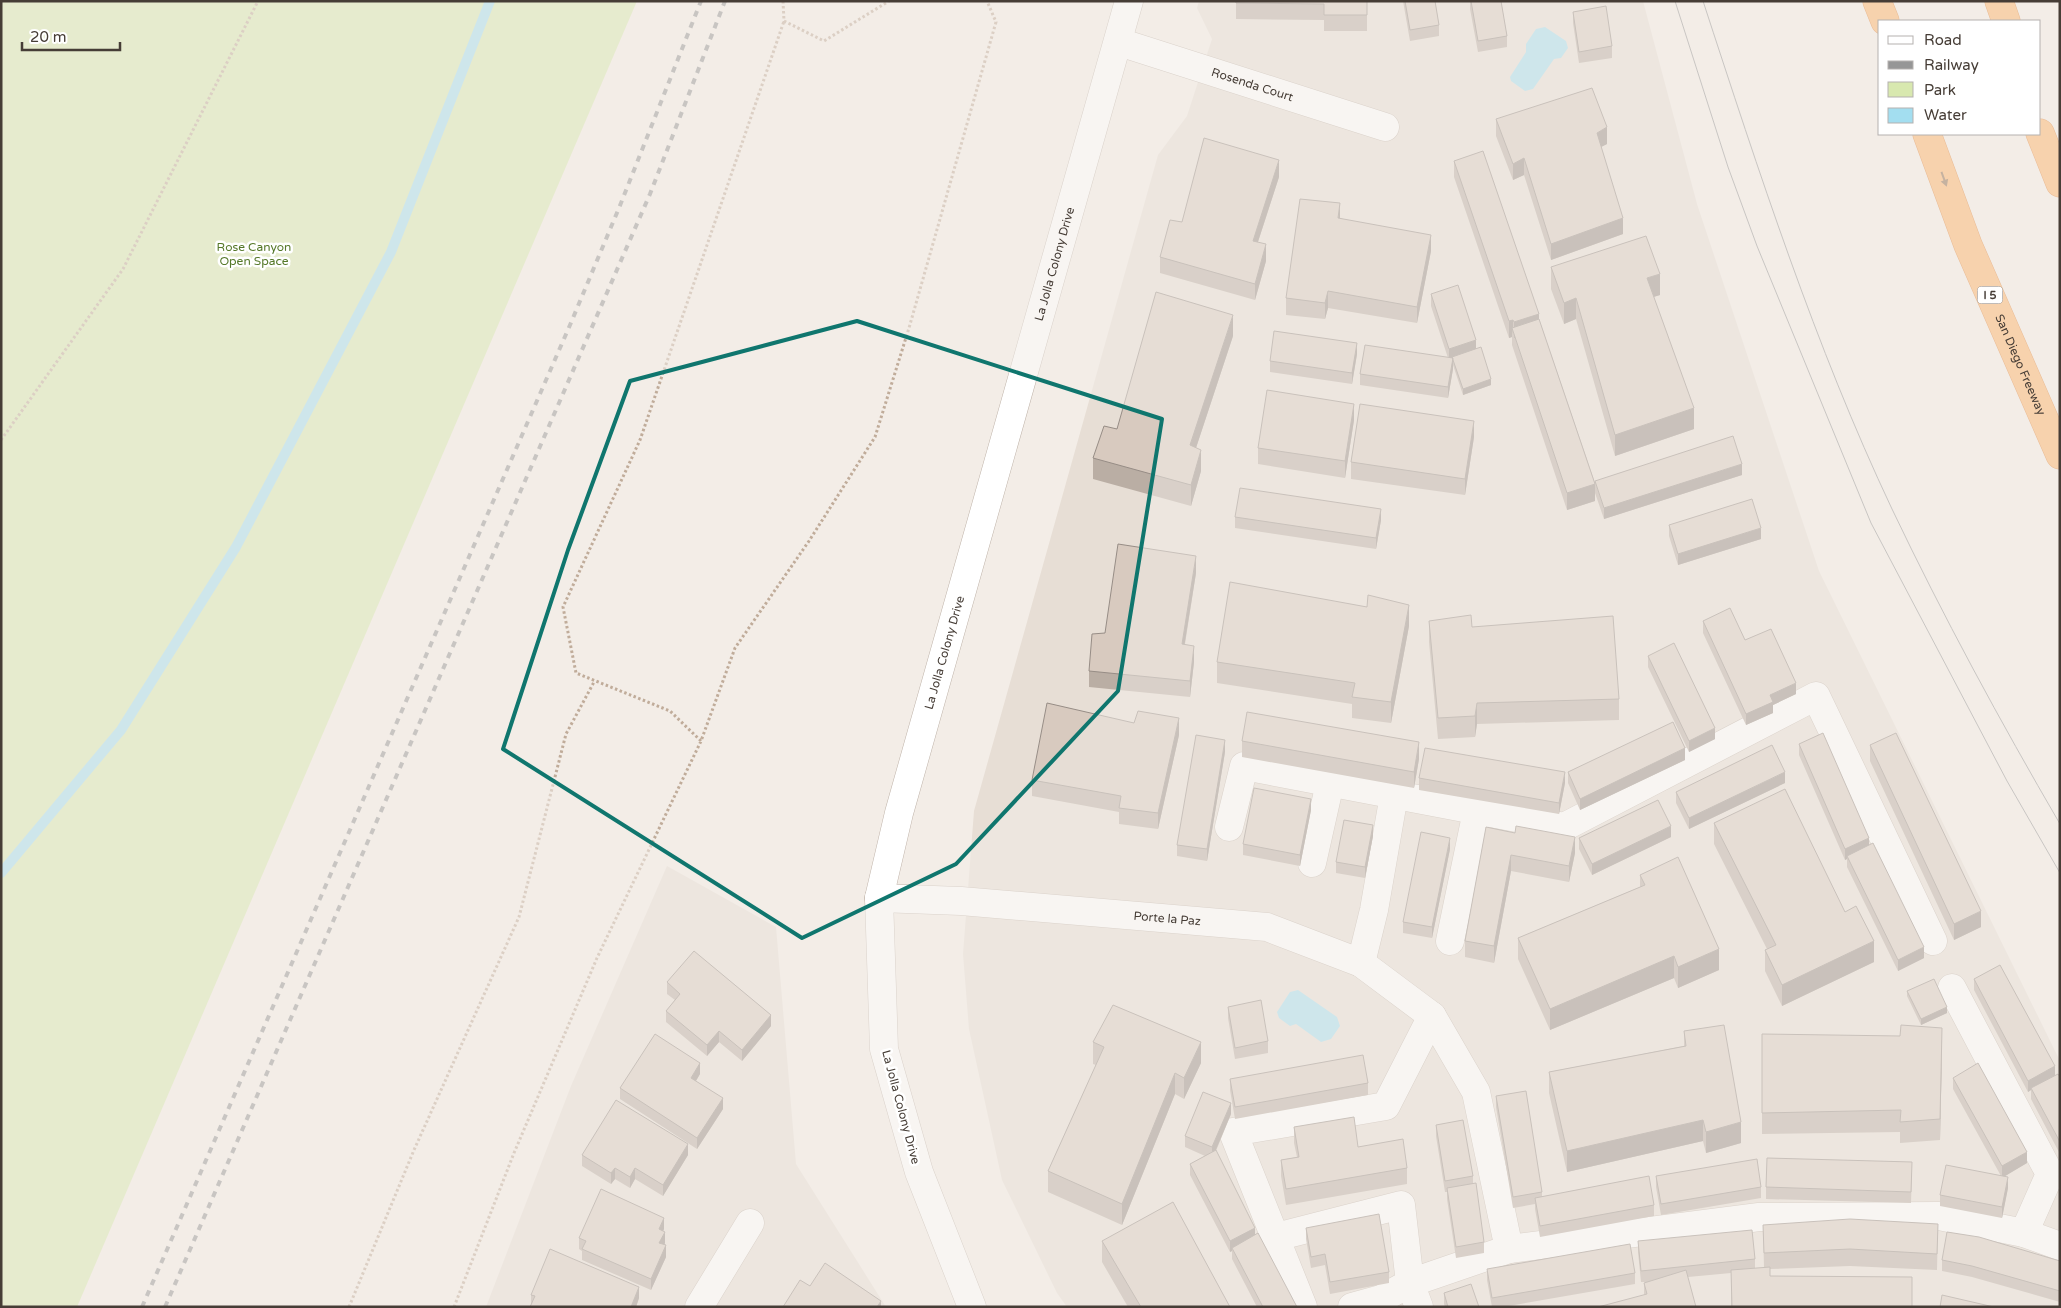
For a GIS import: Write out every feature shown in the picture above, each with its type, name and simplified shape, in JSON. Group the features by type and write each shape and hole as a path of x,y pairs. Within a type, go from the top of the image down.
{"highway":[{"path":"1878,1 1885,20"},
{"path":"1999,1 2006,20"},
{"name":"San Diego Freeway","path":"1927,135 1968,245 2060,455"},
{"path":"2041,135 2060,183"}],"street":[{"name":"La Jolla Colony Drive","path":"972,1307 919,1172 884,1049 879,898 902,803 1130,1"},
{"name":"Rosenda Court","path":"1119,42 1385,127"},
{"path":"1229,826 1244,766 1564,827 1816,696 1933,941"},
{"path":"1312,862 1330,783"},
{"path":"1361,963 1374,910 1394,795"},
{"path":"1450,941 1476,811"},
{"name":"Porte la Paz","path":"879,898 961,901 1267,928 1361,963 1432,1016"},
{"path":"1952,988 2050,1174 2024,1233"},
{"path":"1303,1307 1233,1132 1386,1106 1432,1016"},
{"path":"1432,1016 1476,1092 1509,1249"},
{"path":"1276,1237 1401,1205 1415,1295"},
{"path":"1352,1307 1415,1295 1509,1249 1759,1217 1939,1216 2024,1233 2060,1246"},
{"path":"699,1307 750,1223"}],"path":[{"path":"1,440 123,270 258,1"},
{"path":"701,741 670,711 594,682 576,673 563,608 640,440 784,21 783,1"},
{"path":"784,21 824,41 890,1"},
{"path":"454,1307 514,1153 597,958 701,741 735,648 809,541 875,437 909,328 996,22 987,1"},
{"path":"349,1307 414,1150 519,917 566,734 594,682"}],"highlighted area":[{"path":"857,321 1162,419 1118,691 956,864 802,938 503,749 568,550 630,381"}],"shaded area":[{"path":"1199,1 1643,1 1697,204 1819,571 2060,1061 2060,1307 1067,1307 1057,1293 1002,1180 969,1029 963,954 974,811 1158,155 1187,116 1212,39 1197,8"},
{"path":"667,866 776,927 796,1164 886,1307 486,1307 571,1086"}],"green space":[{"name":"Rose Canyon Open Space","path":"1,1 637,1 77,1307 1,1307"}],"water":[{"path":"1545,27 1566,41 1568,48 1561,58 1554,59 1533,89 1525,91 1511,81 1510,77 1526,52 1526,44 1536,29"},
{"path":"1298,990 1337,1017 1340,1026 1331,1039 1321,1042 1296,1024 1290,1026 1279,1018 1277,1012 1290,992"}],"building":[{"path":"1236,1 1367,1 1367,15 1324,15 1324,4 1236,3"},
{"path":"1405,1 1435,1 1439,25 1410,30"},
{"path":"1471,1 1501,1 1507,36 1478,41"},
{"path":"1606,6 1612,46 1579,52 1573,12"},
{"path":"1592,88 1607,127 1597,133 1623,218 1551,244 1524,158 1513,164 1496,119"},
{"path":"1204,138 1279,160 1253,241 1266,244 1255,284 1160,257 1170,220 1182,222"},
{"path":"1483,151 1539,314 1514,322 1513,320 1509,321 1454,161"},
{"path":"1300,199 1340,203 1338,218 1431,235 1417,307 1328,291 1325,303 1286,298"},
{"path":"1646,236 1660,274 1647,278 1694,408 1615,435 1576,298 1564,303 1551,267"},
{"path":"1458,285 1476,340 1449,349 1431,294"},
{"path":"1156,292 1233,315 1190,445 1201,450 1191,485 1093,458 1104,426 1117,429"},
{"path":"1539,319 1595,484 1567,493 1512,328"},
{"path":"1274,331 1357,343 1352,373 1270,361"},
{"path":"1365,345 1453,358 1448,387 1360,374"},
{"path":"1481,347 1491,379 1463,389 1452,357"},
{"path":"1267,390 1354,404 1345,461 1258,448"},
{"path":"1360,404 1474,421 1465,479 1351,462"},
{"path":"1733,436 1742,464 1604,508 1595,481"},
{"path":"1240,488 1381,509 1376,538 1235,517"},
{"path":"1752,499 1761,528 1678,554 1669,525"},
{"path":"1118,544 1196,556 1182,644 1194,646 1190,681 1089,671 1092,634 1105,633"},
{"path":"1230,582 1367,607 1368,595 1409,605 1391,702 1352,697 1355,683 1217,662"},
{"path":"1730,608 1745,640 1771,629 1796,683 1770,695 1773,702 1746,714 1703,621"},
{"path":"1471,615 1472,627 1613,616 1619,699 1477,703 1475,716 1438,718 1429,621"},
{"path":"1674,643 1715,728 1689,741 1648,656"},
{"path":"1047,703 1134,723 1138,711 1179,718 1158,813 1119,808 1121,796 1032,780"},
{"path":"1247,712 1419,742 1414,772 1242,741"},
{"path":"1673,722 1685,748 1580,799 1568,772"},
{"path":"1823,733 1869,838 1845,849 1799,744"},
{"path":"1896,733 1981,911 1954,924 1870,745"},
{"path":"1196,735 1225,740 1207,849 1177,845"},
{"path":"1772,745 1785,772 1689,818 1676,792"},
{"path":"1425,748 1565,772 1559,803 1419,778"},
{"path":"1254,788 1311,799 1300,855 1243,844"},
{"path":"1785,789 1845,912 1856,906 1874,941 1782,985 1765,950 1776,945 1714,823"},
{"path":"1658,800 1671,826 1592,864 1579,838"},
{"path":"1344,820 1373,825 1365,867 1336,862"},
{"path":"1516,826 1575,837 1569,866 1511,855 1494,946 1465,941 1486,827 1515,833"},
{"path":"1421,832 1450,838 1432,927 1403,922"},
{"path":"1873,843 1924,947 1898,960 1847,856"},
{"path":"1678,857 1719,949 1678,967 1674,956 1550,1009 1518,938 1645,885 1640,875"},
{"path":"694,951 771,1015 742,1050 719,1031 707,1045 666,1011 680,994 667,982"},
{"path":"2000,965 2055,1066 2028,1081 1974,979"},
{"path":"1934,979 1947,1007 1921,1019 1907,991"},
{"path":"1261,1000 1268,1041 1235,1048 1228,1007"},
{"path":"1113,1005 1201,1042 1184,1078 1175,1073 1122,1204 1048,1171 1104,1047 1093,1042"},
{"path":"1724,1025 1741,1122 1706,1132 1703,1120 1567,1151 1549,1072 1686,1046 1684,1031"},
{"path":"1901,1025 1942,1028 1940,1119 1900,1122 1901,1110 1762,1113 1762,1034 1900,1036"},
{"path":"655,1034 700,1063 691,1078 723,1098 697,1138 620,1088"},
{"path":"1363,1055 1368,1083 1235,1107 1230,1079"},
{"path":"1978,1063 2027,1152 2002,1166 1953,1078"},
{"path":"2058,1074 2060,1077 2060,1142 2031,1088"},
{"path":"1526,1091 1542,1192 1513,1197 1496,1096"},
{"path":"1203,1092 1231,1103 1212,1147 1185,1136"},
{"path":"616,1100 688,1144 663,1185 635,1168 630,1177 615,1168 611,1173 582,1155"},
{"path":"1354,1117 1358,1147 1403,1139 1407,1168 1286,1189 1281,1160 1299,1157 1294,1127"},
{"path":"1463,1120 1473,1176 1445,1181 1436,1125"},
{"path":"1216,1150 1255,1228 1230,1241 1190,1164"},
{"path":"1767,1158 1912,1162 1911,1192 1766,1187"},
{"path":"1757,1159 1761,1187 1661,1204 1656,1176"},
{"path":"1946,1165 2008,1177 2002,1207 1940,1195"},
{"path":"1649,1176 1654,1205 1540,1226 1535,1198"},
{"path":"1476,1183 1484,1242 1456,1247 1447,1188"},
{"path":"601,1189 664,1218 659,1229 665,1232 659,1243 666,1245 651,1279 582,1249 586,1241 579,1238"},
{"path":"1173,1202 1230,1307 1141,1307 1102,1241"},
{"path":"1379,1214 1389,1272 1330,1282 1325,1254 1311,1257 1306,1228"},
{"path":"1850,1219 1938,1224 1937,1254 1850,1249 1764,1253 1763,1225"},
{"path":"1752,1230 1755,1259 1641,1271 1638,1241"},
{"path":"1947,1232 1979,1237 2060,1261 2060,1291 1972,1266 1942,1260"},
{"path":"1258,1233 1297,1307 1263,1307 1232,1248"},
{"path":"1630,1244 1635,1273 1492,1298 1487,1269"},
{"path":"550,1249 639,1287 631,1307 530,1307 535,1296 531,1295"},
{"path":"825,1263 881,1301 877,1307 783,1307 800,1280 810,1286"},
{"path":"1770,1267 1770,1276 1912,1277 1912,1307 1732,1307 1731,1270"},
{"path":"1686,1270 1696,1307 1598,1307 1647,1294 1644,1283"},
{"path":"1471,1284 1479,1307 1448,1307 1444,1293"},
{"path":"1942,1295 1994,1307 1940,1307"}],"waterway":[{"path":"1,873 121,730 236,547 391,252 490,1"}],"tram line":[{"path":"1675,1 1728,167 1757,246 1871,523 2007,781 2060,873"},
{"path":"1703,1 1745,130 1813,322 1864,447 1911,549 1952,629 2060,824"}],"railway":[{"path":"142,1307 570,325 619,208 701,1"},
{"path":"165,1307 650,194 725,1"}]}
